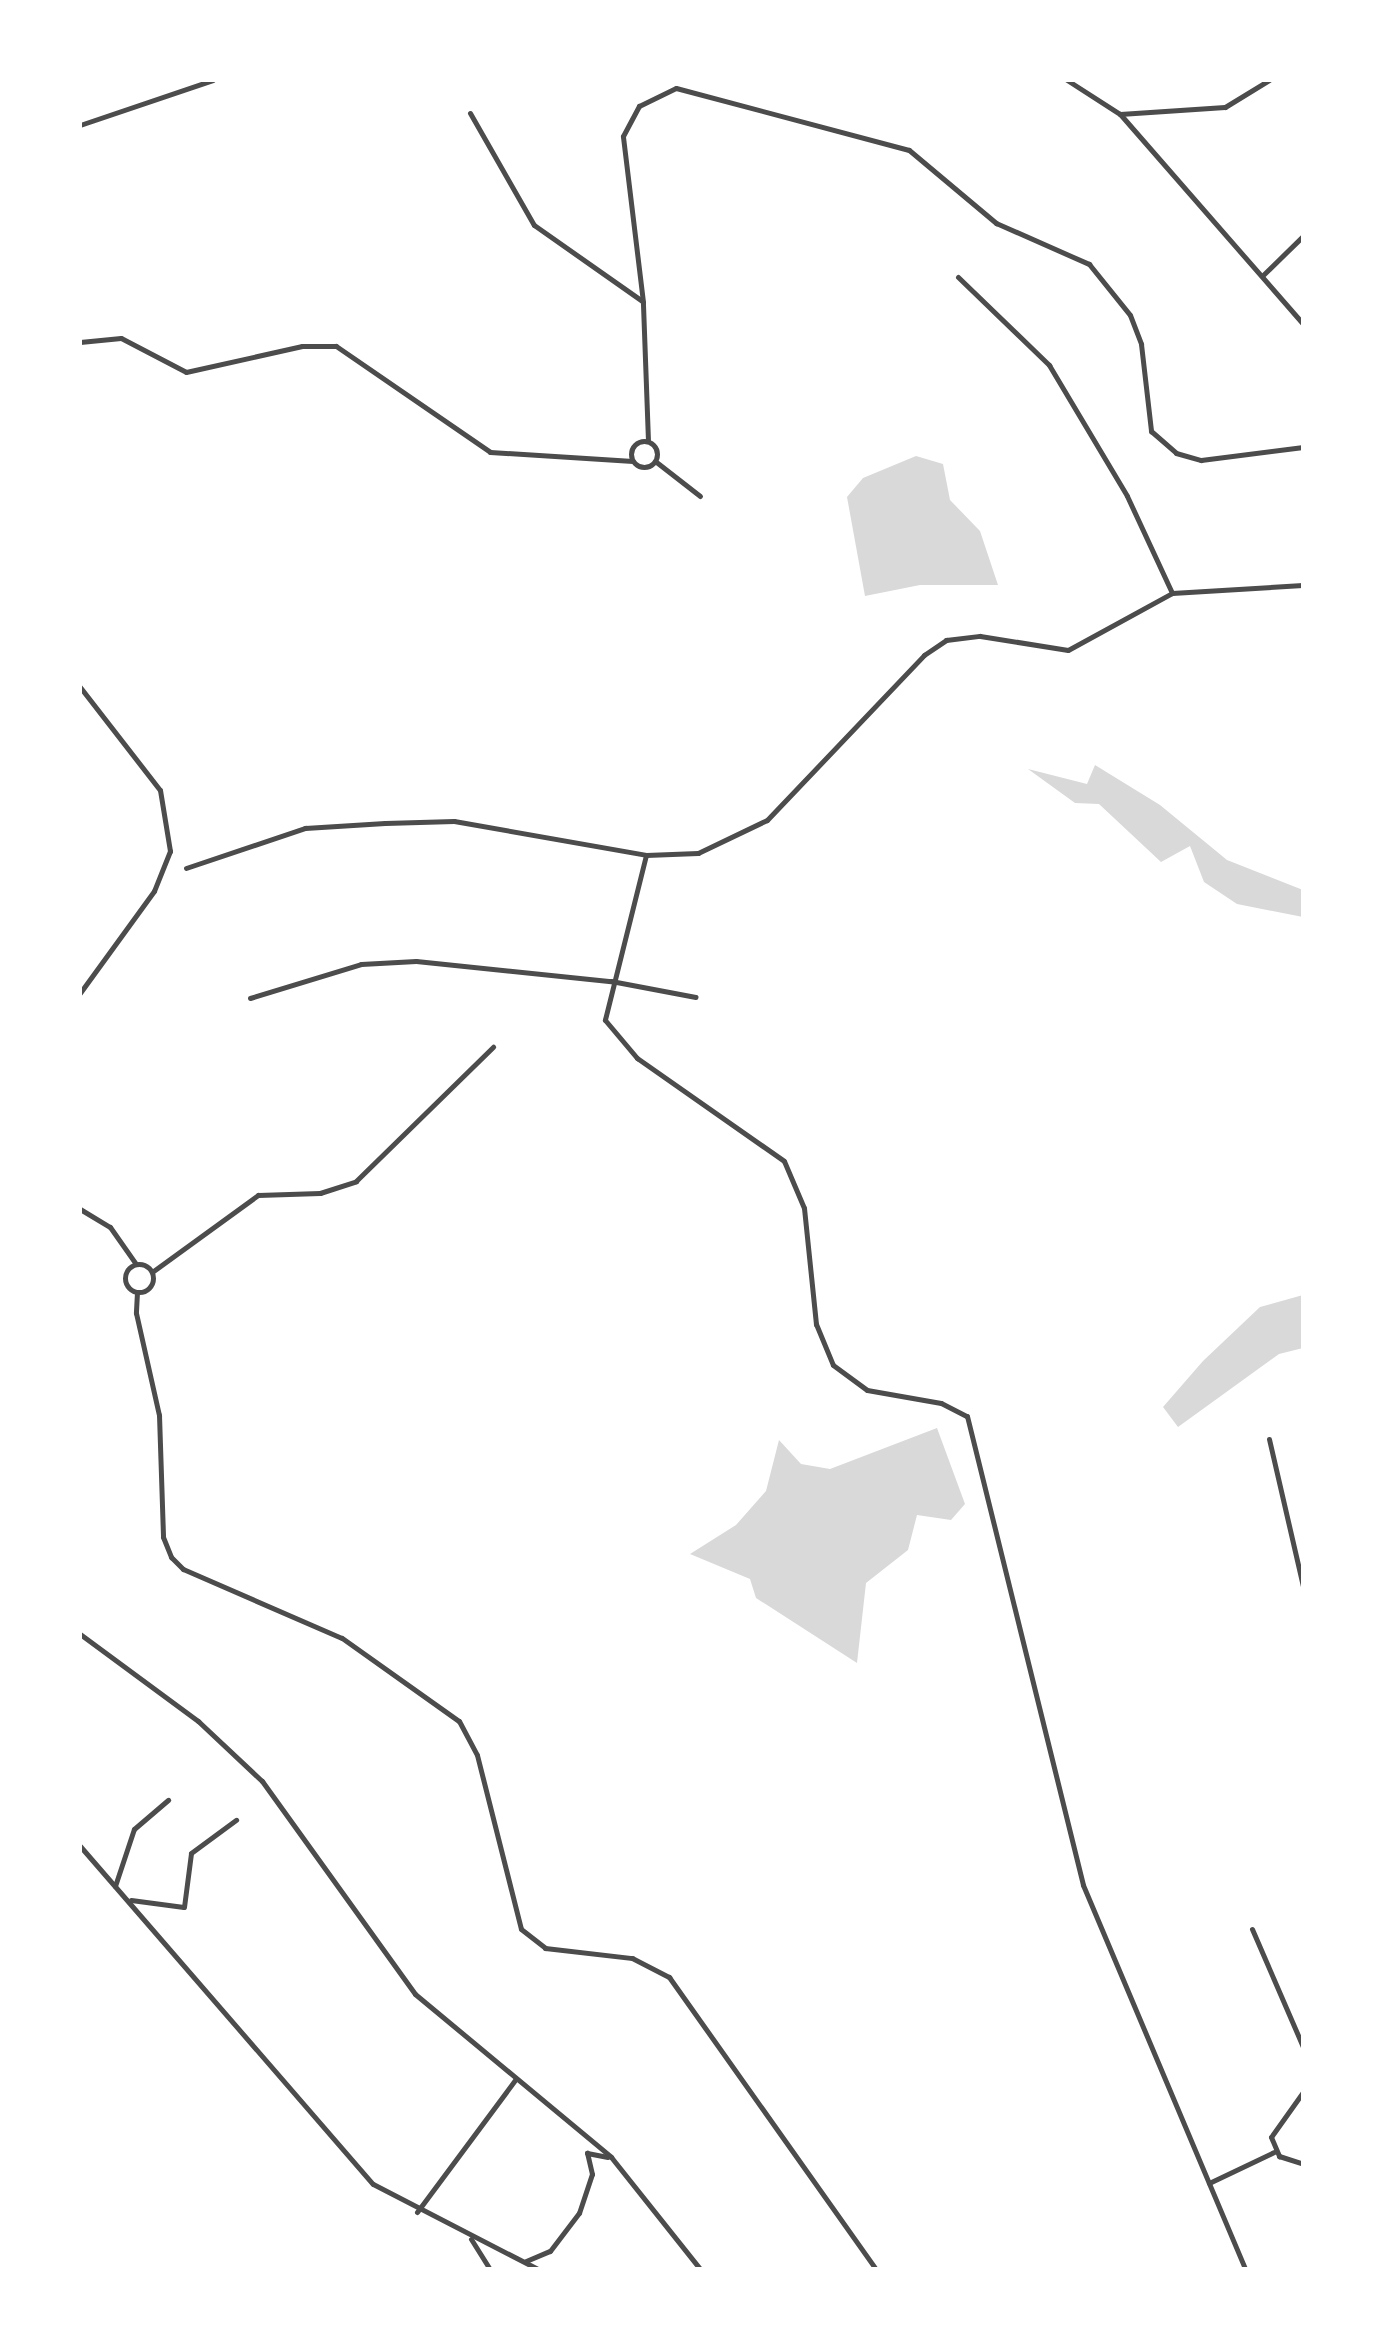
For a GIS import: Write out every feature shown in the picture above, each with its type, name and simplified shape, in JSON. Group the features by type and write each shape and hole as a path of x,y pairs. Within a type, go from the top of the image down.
{"street":[{"path":"80,125 148,96 214,80"},
{"path":"1067,80 1120,114 1303,324"},
{"path":"1120,114 1225,107 1269,80"},
{"path":"656,461 657,448 648,440 642,302 622,136 639,106 676,88 910,150 996,224 1089,264 1130,315 1151,431 1176,452 1221,458 1303,447"},
{"path":"470,112 534,225 642,302"},
{"path":"1263,275 1303,236"},
{"path":"958,277 1049,365 1127,496 1172,594"},
{"path":"80,342 121,338 186,372 302,346 336,346 490,452 633,461 644,467 656,461"},
{"path":"633,461 635,444 648,440"},
{"path":"656,461 700,496"},
{"path":"186,868 305,828 454,820 646,855 698,852 766,820 924,655 946,640 980,636 1068,650 1172,594 1303,586"},
{"path":"80,686 160,790 170,851 154,891 80,993"},
{"path":"646,855 610,981 605,1020 622,1045 784,1161 804,1208 816,1324 834,1365 867,1390 941,1403 967,1416 1083,1885 1246,2269"},
{"path":"250,998 362,964 470,964 610,981 696,997"},
{"path":"138,1292 150,1286 152,1272 258,1195 320,1193 356,1181 494,1047"},
{"path":"80,1210 110,1227 136,1264 152,1272"},
{"path":"136,1264 124,1277 138,1292 136,1313 159,1415 163,1537 171,1557 183,1569 342,1638 459,1720 477,1756 521,1929 545,1948 632,1958 670,1977 876,2269"},
{"path":"1269,1438 1303,1586"},
{"path":"80,1634 198,1720 262,1781 415,1994 612,2157 700,2269"},
{"path":"116,1886 134,1829 168,1800"},
{"path":"128,1900 184,1906 192,1853 236,1820"},
{"path":"80,1846 346,2156 417,2212 538,2269"},
{"path":"1252,1930 1303,2047"},
{"path":"417,2212 515,2080"},
{"path":"1275,2152 1273,2128 1303,2092"},
{"path":"1209,2183 1275,2152 1303,2164"},
{"path":"524,2262 541,2257 565,2236 589,2190 588,2153 612,2157"},
{"path":"470,2237 490,2269"}],"shaded area":[{"path":"916,456 943,464 950,500 980,531 998,585 920,585 865,596 847,497 863,478"},
{"path":"1095,765 1160,805 1227,860 1303,890 1303,917 1237,904 1204,882 1190,846 1161,862 1099,804 1075,803 1028,769 1087,784"},
{"path":"1303,1295 1303,1348 1279,1354 1178,1427 1163,1407 1203,1361 1260,1307"},
{"path":"937,1428 965,1504 951,1520 917,1515 908,1550 866,1583 857,1663 756,1598 750,1579 690,1554 736,1525 766,1491 779,1440 801,1464 830,1469"}]}
